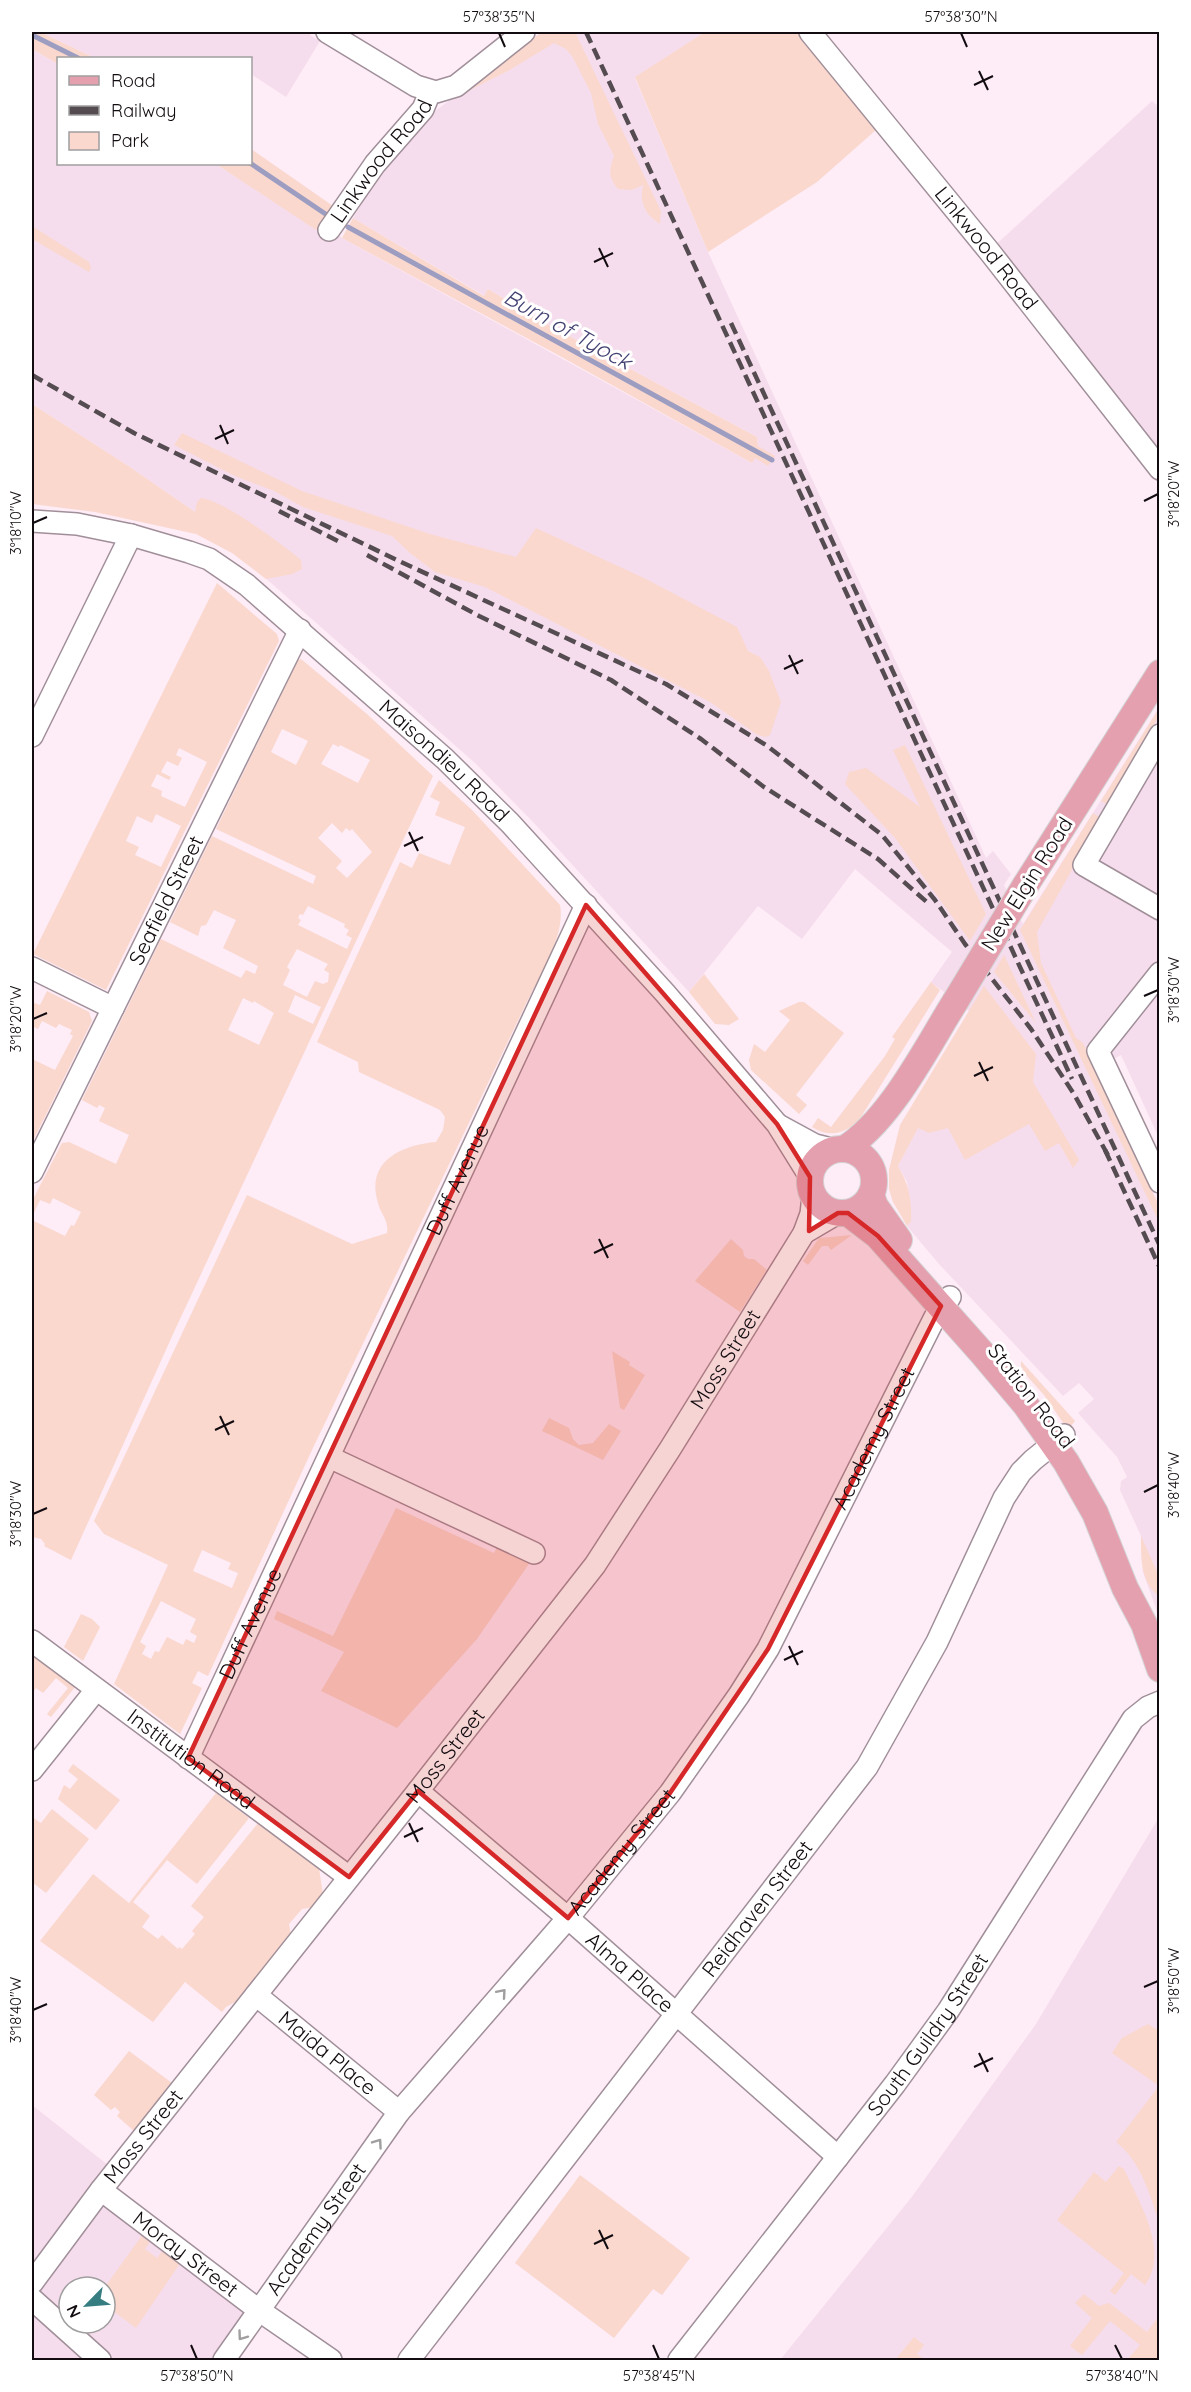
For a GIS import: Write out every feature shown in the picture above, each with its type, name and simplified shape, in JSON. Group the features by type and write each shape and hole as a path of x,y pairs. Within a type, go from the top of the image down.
{"main road":[{"name":"New Elgin Road","path":"839,1150 860,1139 895,1096 1160,674"},
{"name":"New Elgin Road","path":"872,1184 881,1128 895,1096"},
{"path":"839,1150 859,1154 870,1165 872,1184 866,1203 843,1213 828,1210 812,1186 816,1162 821,1157 839,1150"},
{"name":"Station Road","path":"872,1184 875,1206 887,1226 1016,1392 1059,1439 1095,1514 1125,1588 1144,1623 1160,1669"},
{"name":"Station Road","path":"843,1213 878,1236 945,1302"}],"street":[{"path":"327,32 416,86 430,92 456,86 524,32"},
{"name":"Linkwood Road","path":"810,32 989,251 1160,469"},
{"name":"Linkwood Road","path":"329,230 375,164 423,110 430,92"},
{"name":"Maisondieu Road","path":"32,520 77,524 131,535 209,559 238,577 468,780 586,905 777,1124 812,1186"},
{"path":"32,736 131,535"},
{"name":"Seafield Street","path":"32,1172 300,630"},
{"path":"1160,735 1084,865 1160,909"},
{"name":"Duff Avenue","path":"188,1758 586,905"},
{"path":"32,968 113,1008"},
{"path":"1160,973 1098,1051 1160,1182"},
{"name":"Maisondieu Road","path":"777,1124 815,1145 839,1150"},
{"name":"Moss Street","path":"32,2283 101,2190 595,1565 804,1233 811,1214 812,1186"},
{"name":"Moss Street","path":"804,1233 843,1213"},
{"name":"Academy Street","path":"224,2361 399,2112 568,1918 670,1793 726,1714 768,1649 873,1436 945,1302"},
{"name":"Reidhaven Street","path":"409,2361 867,1767 937,1642 1004,1498 1021,1472 1059,1439"},
{"path":"329,1457 534,1553"},
{"name":"Institution Road","path":"32,1641 349,1877"},
{"path":"32,1770 96,1690"},
{"name":"South Guildry Street","path":"679,2361 948,2011 1133,1719 1148,1707 1160,1702"},
{"name":"Alma Place","path":"418,1791 568,1918 838,2157"},
{"name":"Maida Place","path":"256,1995 399,2112"},
{"name":"Moray Street","path":"101,2190 260,2311 331,2361"},
{"path":"32,2299 100,2361"}],"highlighted area":[{"path":"586,905 777,1124 810,1177 809,1231 838,1213 848,1213 878,1236 941,1306 768,1649 670,1793 568,1918 418,1791 349,1877 188,1758"}],"shaded area":[{"path":"40,32 311,32 310,35 320,41 286,97 252,75 252,57 93,57"},
{"path":"542,32 705,32 635,78 708,252 986,858 993,851 1011,874 1004,885 1023,924 1159,708 1159,1138 1121,1055 1095,1069 1159,1206 1159,1617 1143,1572 1141,1536 1120,1490 1121,1481 1127,1477 1117,1457 1078,1413 1094,1399 1079,1383 1063,1396 939,1264 907,1226 911,1222 907,1182 898,1166 918,1127 969,1011 931,982 952,952 855,869 802,939 758,906 689,992 534,823 475,763 254,568 261,558 130,467 32,404 32,49 57,63 57,165 218,165 316,229 320,223 342,238 752,463 758,446 757,437 541,321 488,289 485,296 353,218 383,169 427,117"},
{"path":"1152,101 1159,107 1159,469 989,251"},
{"path":"1159,1817 1159,2360 780,2360 911,2198 1036,2024"},
{"path":"32,2105 118,2173 101,2196 255,2312 221,2360 32,2360"}],"green space":[{"path":"32,32 40,32 93,57 57,57 57,63 32,49"},
{"path":"542,32 575,32 661,211 660,224 644,208 643,185 632,190 618,189 612,181 610,169 614,156 598,124 591,93 566,49 554,43 508,71 452,99"},
{"path":"705,32 813,32 885,122 817,182 708,252 635,77"},
{"path":"252,150 333,206 316,230 218,165 252,165"},
{"path":"353,218 484,296 488,289 541,321 757,437 758,446 775,456 768,466 755,458 752,463 342,238"},
{"path":"32,226 89,262 91,268 89,272 32,239"},
{"path":"32,404 195,512 197,502 201,498 237,514 301,560 302,569 292,574 266,579 232,553 196,534 95,512 32,504"},
{"path":"182,433 302,491 430,534 516,557 536,528 646,579 737,627 748,651 760,657 769,671 781,702 770,735 765,737 756,734 710,702 485,587 435,572 392,536 303,507 274,491 235,476 174,445"},
{"path":"217,583 277,634 279,641 106,990 33,954","holes":["179,748 207,762 185,807 161,796 162,791 151,786 157,774 169,780 171,777 161,772 167,761 178,766 182,758 176,755","156,814 181,826 161,867 135,855 139,847 126,841 137,816 152,823"]},
{"path":"301,659 367,714 433,776 174,1332 71,1560 44,1546 41,1539 32,1537 32,1220 65,1236 71,1225 74,1226 81,1212 53,1198 50,1204 40,1200 32,1217 32,1201 62,1143 69,1142 116,1164 129,1135 99,1121 105,1108 99,1105 97,1108 82,1100 161,939 241,978 246,970 255,974 258,966 223,948 236,920 214,910 206,925 201,926 198,936 170,922 212,836 313,884 316,876 216,829 298,660","holes":["282,729 308,741 296,765 271,752","333,744 339,747 340,745 370,760 358,783 321,764","332,823 342,833 346,828 350,831 352,829 372,852 347,878 336,868 342,861 318,838","308,906 345,924 344,927 349,930 346,935 352,938 347,949 298,925 301,920 298,918 300,914 303,915","297,949 328,964 324,970 329,973 328,982 323,984 315,981 307,997 283,985 290,970 287,967","295,995 321,1007 313,1024 288,1012","243,998 253,1003 254,1001 274,1013 259,1045 228,1030"]},
{"path":"1159,708 1159,716 1108,805 1101,801"},
{"path":"905,745 986,914 970,941 895,838 845,784 849,772 866,768 920,807 893,750"},
{"path":"439,780 472,810 560,905 559,930 543,971 312,1450 208,1676 198,1671 192,1683 202,1688 180,1734 114,1684 168,1565 104,1534 94,1521 247,1195 352,1244 387,1233 387,1225 379,1207 375,1188 382,1166 399,1152 436,1142 443,1130 445,1117 440,1110 359,1072 358,1062 317,1042 400,862 412,868 419,853 450,865 465,827 435,815 440,802 430,797","holes":["202,1550 231,1563 228,1569 238,1573 232,1588 193,1571","161,1601 196,1619 190,1632 197,1636 194,1643 186,1639 183,1645 167,1637 159,1652 155,1651 151,1659 142,1654 146,1646 140,1642"]},
{"path":"1093,813 1101,818 1037,932 1041,963 1076,1038 1083,1043 1159,1206 1159,1217 1157,1218 1020,930"},
{"path":"1004,955 1036,1023 994,972"},
{"path":"704,974 739,1019 729,1025 715,1024 689,992"},
{"path":"931,982 940,990 861,1117 850,1127 838,1132 825,1133 812,1127 818,1118 831,1127 885,1056 895,1039 892,1037"},
{"path":"984,986 1036,1054 1033,1082 1079,1160 1073,1168 1059,1143 1045,1151 1029,1124 965,1160 948,1128 929,1133 918,1128 898,1166 905,1180 910,1200 911,1222 907,1226 893,1202 889,1189 889,1170 900,1125"},
{"path":"47,991 89,1012 92,1021 32,1143 32,1059 55,1070 73,1036 70,1034 72,1030 59,1024 56,1028 42,1021 38,1029 32,1026 32,1002 40,1005"},
{"path":"804,1002 844,1033 796,1095 807,1105 799,1114 751,1070 749,1060 754,1044 765,1052 790,1020 779,1011"},
{"path":"852,1235 831,1250 828,1246 822,1246 808,1265 803,1261 819,1238"},
{"path":"731,1239 743,1250 744,1256 754,1259 767,1270 740,1312 695,1281"},
{"path":"612,1351 645,1375 624,1410 620,1408"},
{"path":"1021,1361 1075,1421 1068,1430 1044,1395 1027,1376 1021,1366"},
{"path":"549,1418 569,1428 573,1439 579,1445 593,1443 609,1424 621,1431 603,1460 542,1431"},
{"path":"396,1508 494,1553 499,1543 531,1561 477,1639 397,1728 321,1691 344,1652 274,1619 277,1611 333,1636"},
{"path":"1141,1536 1159,1576 1159,1596 1148,1584 1145,1576"},
{"path":"81,1614 92,1619 100,1627 83,1661 64,1647"},
{"path":"32,1653 75,1687 51,1717 47,1714 68,1688 56,1678 43,1693 36,1688 32,1694"},
{"path":"73,1764 120,1800 96,1830 58,1799 64,1785 70,1789 78,1779 68,1771"},
{"path":"216,1793 249,1818 197,1884 167,1860 133,1902 150,1916 142,1927 158,1939 162,1935 178,1949 179,1947 182,1949 195,1934 192,1931 204,1917 191,1906 258,1823 319,1868 323,1895 313,1907 302,1909 289,1924 291,1935 239,2000 222,2012 185,1982 153,2022 40,1941 93,1874 129,1903"},
{"path":"52,1809 89,1839 46,1893 32,1882 32,1817 41,1823"},
{"path":"1148,2024 1159,2031 1159,2086 1112,2053 1122,2038"},
{"path":"129,2051 172,2083 134,2131 117,2116 120,2112 115,2107 111,2110 94,2095"},
{"path":"1159,2086 1159,2222 1138,2168 1132,2158 1116,2142"},
{"path":"1119,2166 1124,2169 1144,2211 1150,2227 1154,2257 1152,2272 1145,2285 1131,2274 1115,2295 1110,2291 1124,2273 1057,2220 1094,2172 1106,2182"},
{"path":"580,2175 690,2258 662,2295 653,2289 614,2338 515,2263"},
{"path":"143,2234 151,2240 145,2249 157,2258 163,2250 181,2262 136,2328 117,2314 117,2275 114,2275"},
{"path":"1084,2294 1099,2306 1109,2303 1147,2332 1159,2316 1159,2360 1127,2360 1140,2345 1110,2321 1082,2355 1070,2346 1092,2318 1075,2303"},
{"path":"914,2337 924,2345 917,2354 925,2360 895,2360"}],"waterway":[{"name":"Burn of Tyock","path":"32,35 76,57"},
{"name":"Burn of Tyock","path":"252,164 327,215"},
{"name":"Burn of Tyock","path":"348,227 772,460"}],"railway":[{"path":"586,32 1072,1079"},
{"path":"731,323 1160,1246"},
{"path":"32,375 134,433 401,562 666,684 766,745 882,835 935,900 965,944 1031,1029 1074,1094 1109,1157"},
{"path":"279,511 338,541"},
{"path":"367,555 479,616 611,680 701,739 764,787 878,859 929,904"},
{"path":"1105,1150 1160,1268"}]}
